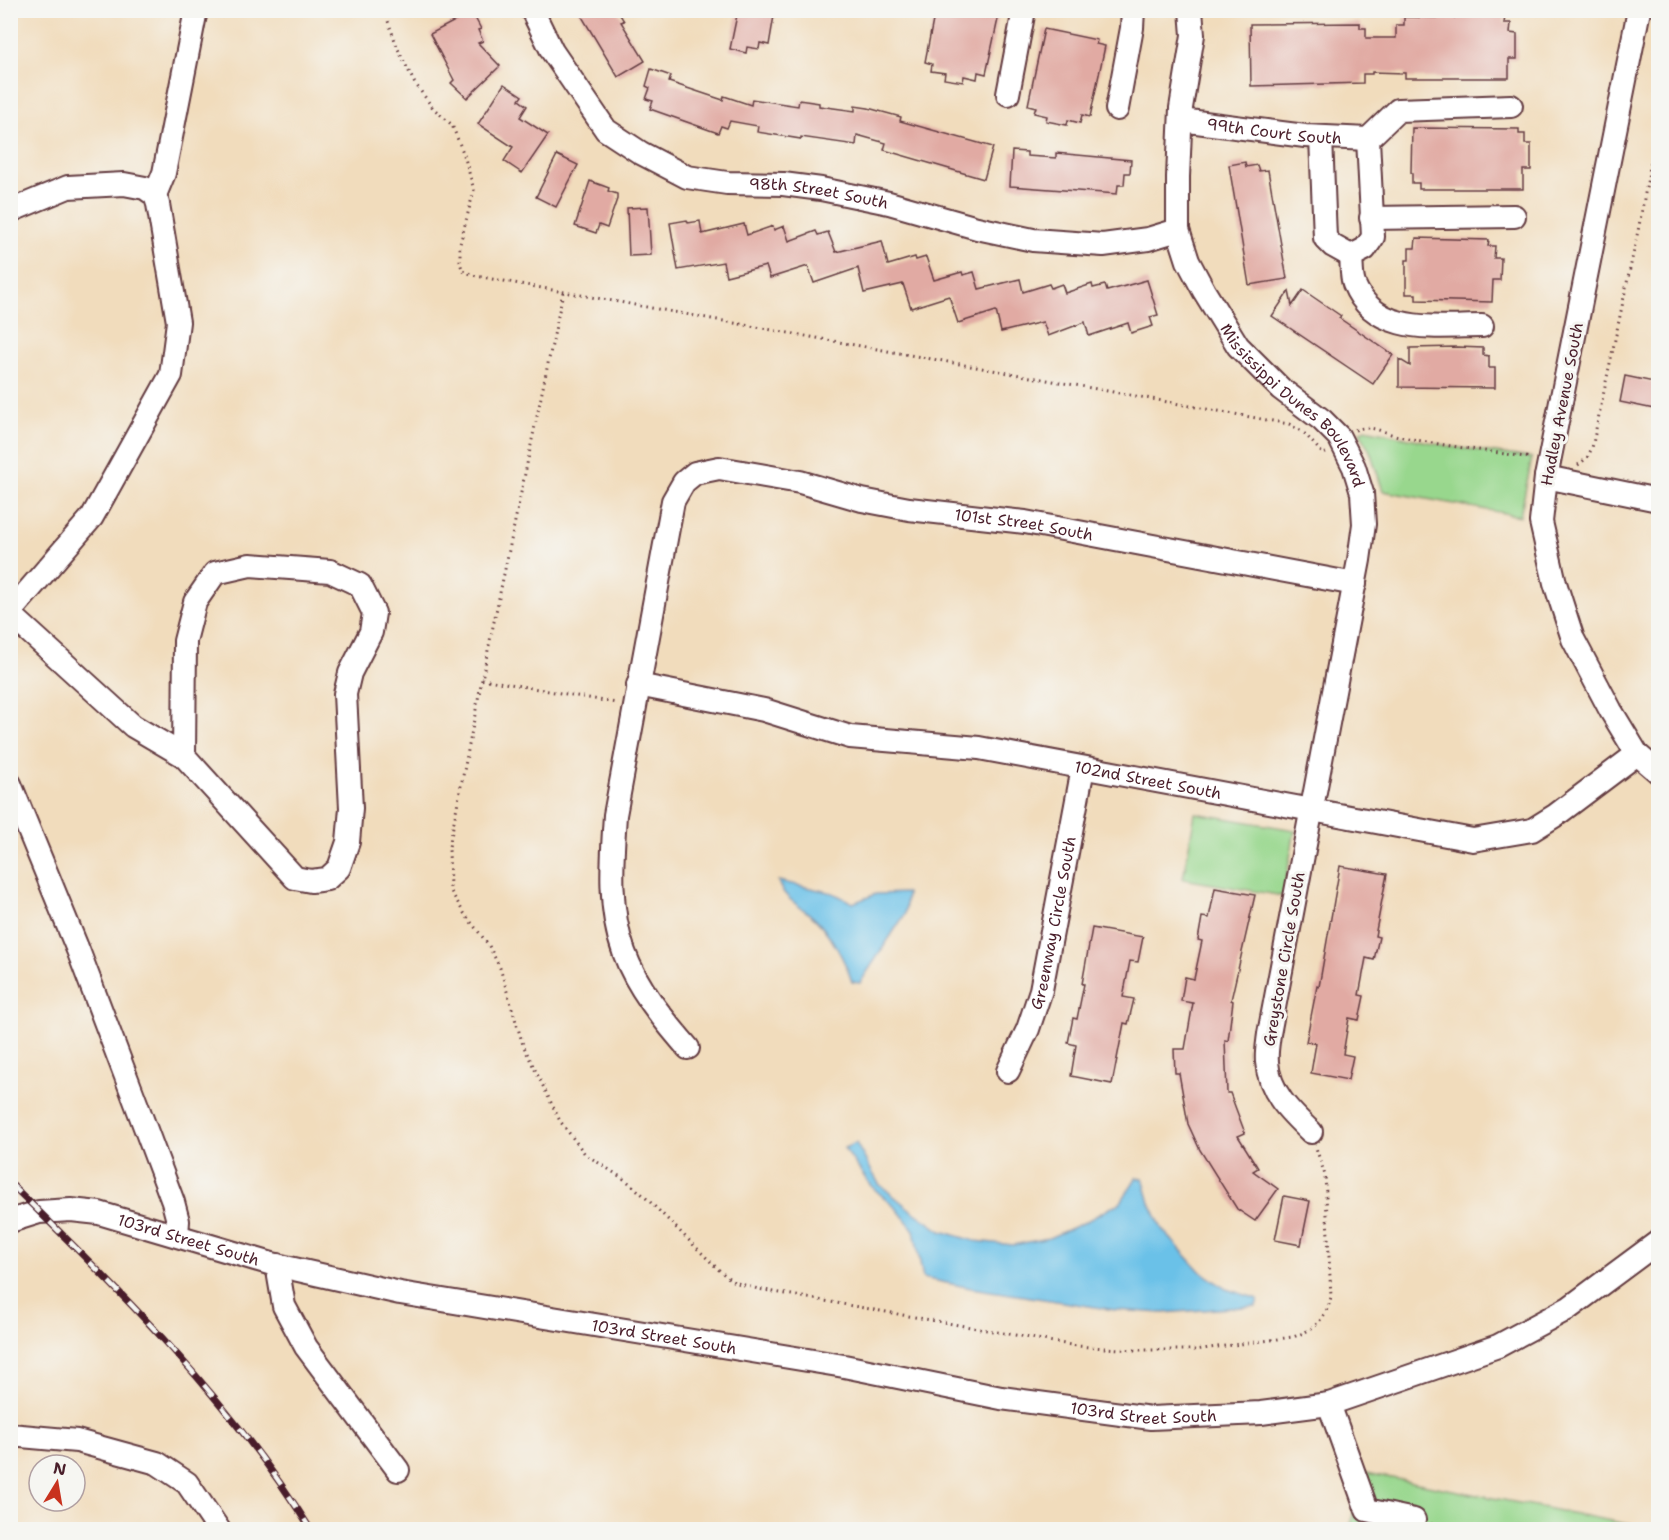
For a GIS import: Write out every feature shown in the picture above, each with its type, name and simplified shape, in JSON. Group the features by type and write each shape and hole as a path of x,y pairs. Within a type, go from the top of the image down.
{"street":[{"path":"184,756 185,641 195,602 215,573 250,565 330,571 360,585 374,613 371,632 350,673 345,694 351,808 348,842 339,868 327,879 311,881 295,878 184,756 134,726 10,613 92,517 171,375 178,322 162,223 155,195 166,162 196,10"},
{"name":"98th Street South","path":"532,10 552,51 606,130 641,153 687,177 727,183 783,184 821,189 889,203 977,228 1033,240 1103,245 1148,239 1178,230"},
{"path":"1008,94 1024,10"},
{"path":"1117,109 1132,28 1133,10"},
{"name":"Mississippi Dunes Boulevard","path":"1191,10 1193,35 1181,120 1178,230 1188,261 1238,346 1281,388 1322,420 1339,437 1354,468 1362,494 1364,524 1355,584 1312,809"},
{"name":"Hadley Avenue South","path":"1639,10 1548,469 1541,522 1555,583 1574,639 1611,711 1637,754 1659,772"},
{"path":"1351,256 1365,249 1373,237 1368,139 1398,110 1511,106"},
{"name":"99th Court South","path":"1181,120 1368,139"},
{"path":"1321,136 1325,238 1351,256"},
{"path":"10,211 68,187 124,184 145,188 155,195"},
{"path":"1371,218 1514,216"},
{"path":"1351,256 1353,282 1362,299 1390,321 1406,326 1482,326"},
{"name":"101st Street South","path":"638,685 673,501 684,482 695,473 719,468 800,482 862,500 909,509 1024,522 1355,584"},
{"path":"1548,469 1659,500"},
{"path":"638,685 615,815 612,861 615,915 624,952 647,997 688,1048"},
{"name":"102nd Street South","path":"638,685 764,711 850,737 979,748 1473,840 1532,830 1556,815 1637,754"},
{"name":"Greenway Circle South","path":"1008,1071 1028,1029 1041,990 1083,768"},
{"path":"10,784 78,950 136,1102 173,1202 178,1221 177,1235"},
{"name":"Greystone Circle South","path":"1311,1132 1284,1106 1273,1086 1267,1062 1269,1034 1312,809"},
{"name":"103rd Street South","path":"10,1221 39,1212 71,1209 99,1213 277,1265 400,1293 844,1366 1001,1398 1151,1418 1261,1413 1329,1404 1498,1346 1569,1308 1659,1242"},
{"path":"277,1265 284,1306 306,1347 398,1470"},
{"path":"1329,1404 1367,1510 1414,1520"},
{"path":"10,1436 77,1441 157,1463 187,1483 219,1530"}],"path":[{"path":"384,10 398,49 414,82 433,108 452,125 464,155 474,190 460,244 460,262 464,271 476,276 1289,424 1305,434 1323,454 1355,430 1365,426 1415,440 1521,456"},
{"path":"1548,469 1577,466 1587,458 1592,448 1659,124"},
{"path":"1652,151 1659,152"},
{"path":"563,292 449,847 450,891 488,944 500,968 523,1046 560,1120 585,1154 627,1181 734,1282 769,1291 1076,1346 1134,1350 1195,1350 1293,1337 1308,1332 1320,1322 1328,1310 1331,1297 1325,1175 1311,1132"},
{"path":"482,679 618,704"},
{"path":"1414,1520 1449,1528 1493,1530"},
{"path":"1542,1530 1570,1530"}],"green space":[{"path":"1365,429 1453,447 1532,458 1520,516 1383,491 1370,451 1360,432"},
{"path":"1195,813 1295,830 1283,896 1183,879"},
{"path":"1361,1472 1652,1529 1350,1530"}],"water":[{"path":"778,881 833,893 853,903 876,894 907,893 905,914 860,983 852,982 842,957 828,934 812,916 785,894"},
{"path":"856,1143 879,1184 941,1231 975,1241 1013,1245 1049,1238 1121,1202 1136,1178 1143,1178 1150,1203 1162,1229 1200,1271 1226,1289 1258,1299 1256,1306 1163,1313 1115,1310 971,1288 923,1278 914,1230 897,1209 871,1186 844,1148"}],"building":[{"path":"578,10 617,10 624,21 621,22 645,61 618,77"},
{"path":"738,10 775,10 769,45 760,43 759,49 747,47 746,53 730,49"},
{"path":"935,10 1000,10 986,74 978,72 977,79 964,76 963,82 944,79 945,73 931,71 932,64 925,62"},
{"path":"472,12 481,29 478,30 483,41 478,43 500,66 467,98 451,83 454,80 430,34"},
{"path":"1454,16 1505,17 1504,23 1511,23 1510,33 1517,34 1517,59 1509,59 1509,78 1405,78 1405,73 1372,72 1372,74 1363,74 1363,83 1251,86 1250,24 1360,23 1360,28 1366,28 1366,38 1396,38 1396,25 1404,25 1404,17 1454,18"},
{"path":"1044,29 1097,40 1096,44 1105,46 1090,117 1082,115 1080,123 1068,120 1067,125 1046,121 1047,116 1034,113 1036,107 1028,105"},
{"path":"651,69 671,76 669,82 723,100 724,96 751,105 752,99 798,106 799,100 819,103 819,106 855,111 855,106 868,108 901,117 900,121 993,147 984,179 884,150 886,143 857,135 856,145 801,137 801,139 757,132 758,126 730,121 727,128 721,126 718,133 650,109 653,101 646,99 650,88 646,86"},
{"path":"504,84 522,96 519,100 527,106 520,117 548,135 522,173 504,161 513,147 478,124"},
{"path":"1412,128 1519,129 1519,134 1525,134 1525,144 1531,144 1531,170 1523,170 1523,189 1419,189 1419,183 1412,183"},
{"path":"1012,151 1027,152 1027,156 1056,158 1056,153 1131,160 1130,173 1125,173 1124,185 1118,185 1117,194 1010,186"},
{"path":"557,155 578,165 556,207 536,197"},
{"path":"1245,162 1246,167 1257,165 1259,171 1268,170 1287,279 1249,285 1229,165"},
{"path":"590,181 609,188 608,191 617,194 607,228 599,225 596,233 575,226"},
{"path":"648,207 651,255 629,256 627,208"},
{"path":"687,220 688,223 700,221 702,234 744,224 747,235 773,226 774,230 784,226 789,241 816,231 818,235 828,232 836,252 882,241 888,265 915,257 916,260 926,257 934,280 962,272 963,275 974,272 979,289 1020,279 1023,292 1049,284 1051,288 1062,284 1065,293 1092,284 1093,288 1105,285 1107,291 1147,280 1158,315 1150,317 1153,326 1131,333 1128,323 1089,336 1085,322 1048,336 1043,322 1001,332 996,311 958,323 949,296 911,308 903,284 864,293 858,268 814,283 808,266 770,278 766,266 726,276 723,262 678,270 670,223"},
{"path":"1416,238 1489,240 1488,246 1495,246 1494,258 1501,258 1500,280 1493,280 1492,302 1416,300 1416,294 1406,294 1406,260 1409,260 1409,248 1415,248"},
{"path":"1303,290 1393,355 1373,384 1272,316 1289,291 1292,306"},
{"path":"1410,348 1483,348 1483,355 1489,356 1489,368 1495,368 1495,388 1399,387 1399,359 1410,366"},
{"path":"1625,376 1659,383 1659,410 1620,402"},
{"path":"1340,866 1387,874 1375,936 1379,937 1374,960 1366,958 1359,995 1364,996 1359,1020 1349,1018 1343,1054 1353,1056 1348,1080 1311,1073 1316,1043 1306,1042 1317,986 1319,987"},
{"path":"1215,888 1255,895 1231,1000 1233,1001 1228,1041 1225,1040 1227,1093 1230,1093 1245,1133 1238,1136 1258,1168 1253,1171 1278,1189 1255,1221 1237,1209 1200,1150 1188,1124 1179,1073 1175,1073 1174,1049 1185,1049 1193,1003 1181,1001 1185,977 1194,979 1202,941 1198,940 1202,917 1209,918"},
{"path":"1092,928 1143,937 1138,962 1130,961 1123,997 1134,999 1128,1024 1124,1023 1112,1084 1071,1076 1076,1045 1068,1043 1073,1018 1077,1019"},
{"path":"1284,1196 1310,1201 1301,1245 1275,1240"}],"railway":[{"path":"10,1183 132,1305 209,1391 279,1482 311,1530"}]}
